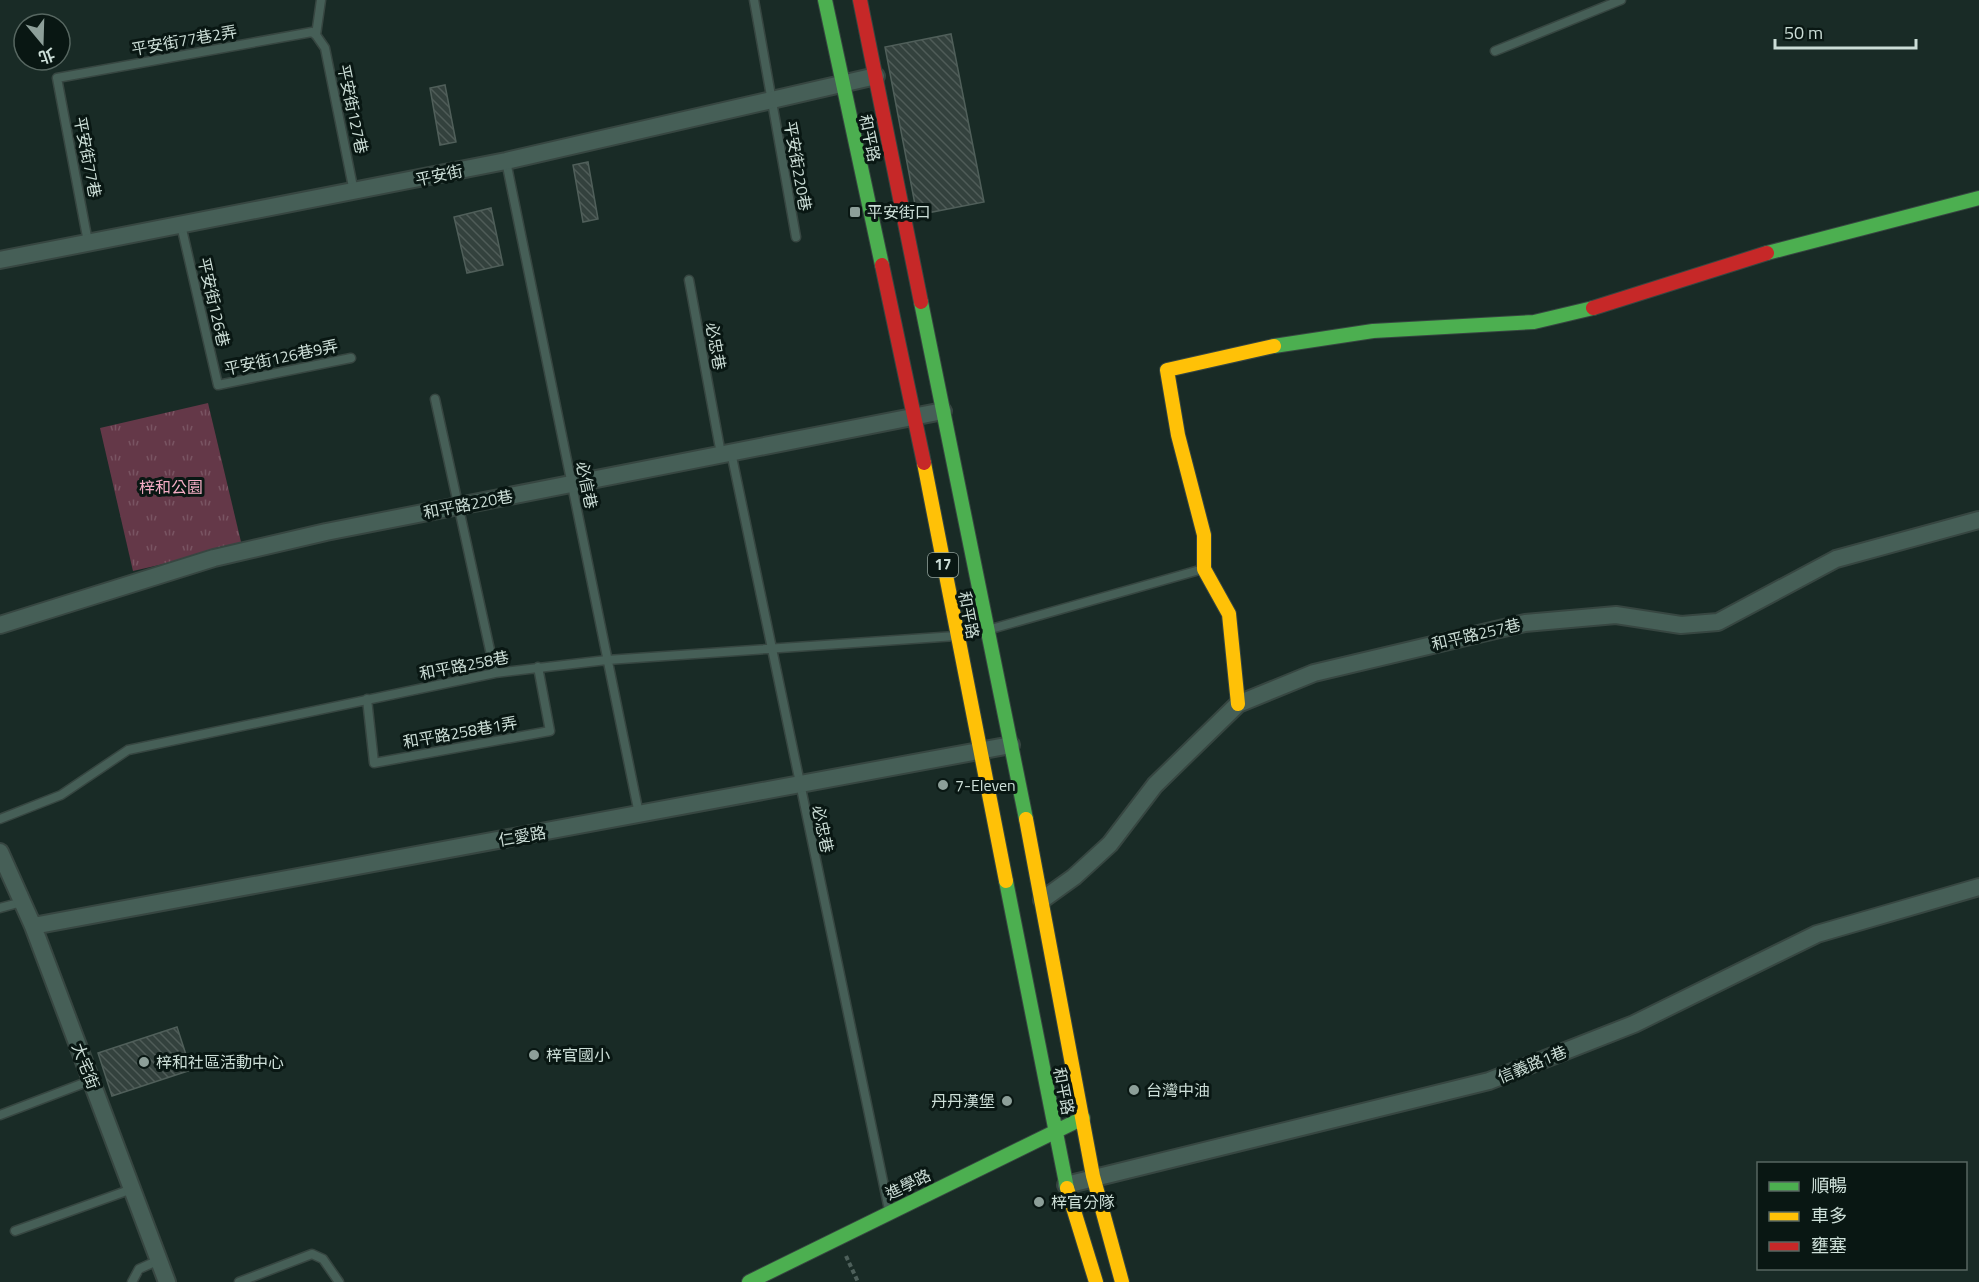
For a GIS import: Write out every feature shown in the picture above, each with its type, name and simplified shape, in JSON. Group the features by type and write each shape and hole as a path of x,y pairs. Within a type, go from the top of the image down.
{"main road":[{"name":"和平路","path":"825,0 914,415 1055,1131"},
{"name":"和平路","path":"860,0 1042,900 1083,1118"},
{"path":"1238,704 1229,614 1204,569 1204,535 1178,435 1167,370 1270,347 1373,331 1534,322 1588,310 1753,258 1979,198"},
{"name":"進學路","path":"749,1282 1083,1118"},
{"name":"17","path":"1083,1118 1093,1176 1122,1282"},
{"name":"17","path":"1055,1131 1066,1185 1096,1282"}],"street":[{"name":"平安街","path":"0,260 506,161 876,76"},
{"name":"和平路220巷","path":"0,625 214,558 571,483 943,411"},
{"name":"和平路257巷","path":"1042,900 1074,878 1110,844 1155,785 1238,704 1314,673 1525,622 1616,615 1681,625 1718,622 1836,559 1979,520"},
{"name":"仁愛路","path":"33,926 1011,745"},
{"name":"大宅街","path":"0,852 33,926 167,1282"},
{"name":"信義路1巷","path":"1066,1185 1093,1176 1489,1081 1634,1024 1817,934 1979,887"}],"lane":[{"path":"316,35 321,0"},
{"name":"平安街220巷","path":"753,0 796,237"},
{"path":"1495,51 1621,0"},
{"name":"平安街77巷2弄","path":"57,78 312,32 316,35"},
{"name":"平安街127巷","path":"316,35 325,48 354,192"},
{"name":"平安街77巷","path":"57,78 88,242"},
{"name":"必信巷","path":"506,161 639,814"},
{"name":"平安街126巷","path":"181,225 218,385"},
{"name":"必忠巷","path":"689,280 726,453 772,648 798,784 889,1212"},
{"name":"平安街126巷9弄","path":"218,385 351,357"},
{"path":"435,399 495,673"},
{"path":"987,630 1204,569"},
{"name":"和平路258巷","path":"0,819 62,795 128,750 495,673 607,660 956,636"},
{"name":"和平路258巷1弄","path":"368,699 375,762 550,731 538,667"},
{"path":"0,908 22,902"},
{"path":"0,1115 92,1080"},
{"path":"15,1231 133,1189"},
{"path":"239,1282 312,1254 323,1259 339,1282"},
{"path":"132,1282 139,1269 160,1260"}],"green space":[{"name":"梓和公園","path":"208,403 242,546 133,571 100,428"}],"building":[{"path":"951,34 984,202 917,215 885,47"},
{"path":"445,85 456,142 440,145 430,88"},
{"path":"588,162 598,219 583,222 573,165"},
{"path":"491,208 503,265 467,273 454,217"},
{"name":"梓和社區活動中心","path":"177,1027 191,1070 112,1096 98,1053"}],"traffic: fast":[{"path":"825,0 882,265"},
{"path":"1767,253 1979,198"},
{"path":"921,302 1026,819"},
{"path":"1274,346 1373,331 1534,322 1593,308"},
{"path":"1006,881 1067,1188"},
{"path":"749,1282 1083,1118"}],"traffic: slow":[{"path":"1238,704 1229,614 1204,569 1204,535 1178,435 1167,370 1274,346"},
{"path":"924,463 1006,881"},
{"path":"1026,819 1093,1176 1122,1282"},
{"path":"1067,1188 1096,1282"}],"traffic: jam":[{"path":"860,0 921,302"},
{"path":"1593,308 1767,253"},
{"path":"882,265 924,463"}],"place":[{"name":"平安街口","path":"855,212"},
{"name":"7-Eleven","path":"943,785"},
{"name":"梓官國小","path":"534,1055"},
{"name":"梓和社區活動中心","path":"144,1062"},
{"name":"台灣中油","path":"1134,1090"},
{"name":"丹丹漢堡","path":"1007,1101"},
{"name":"梓官分隊","path":"1039,1202"}]}
